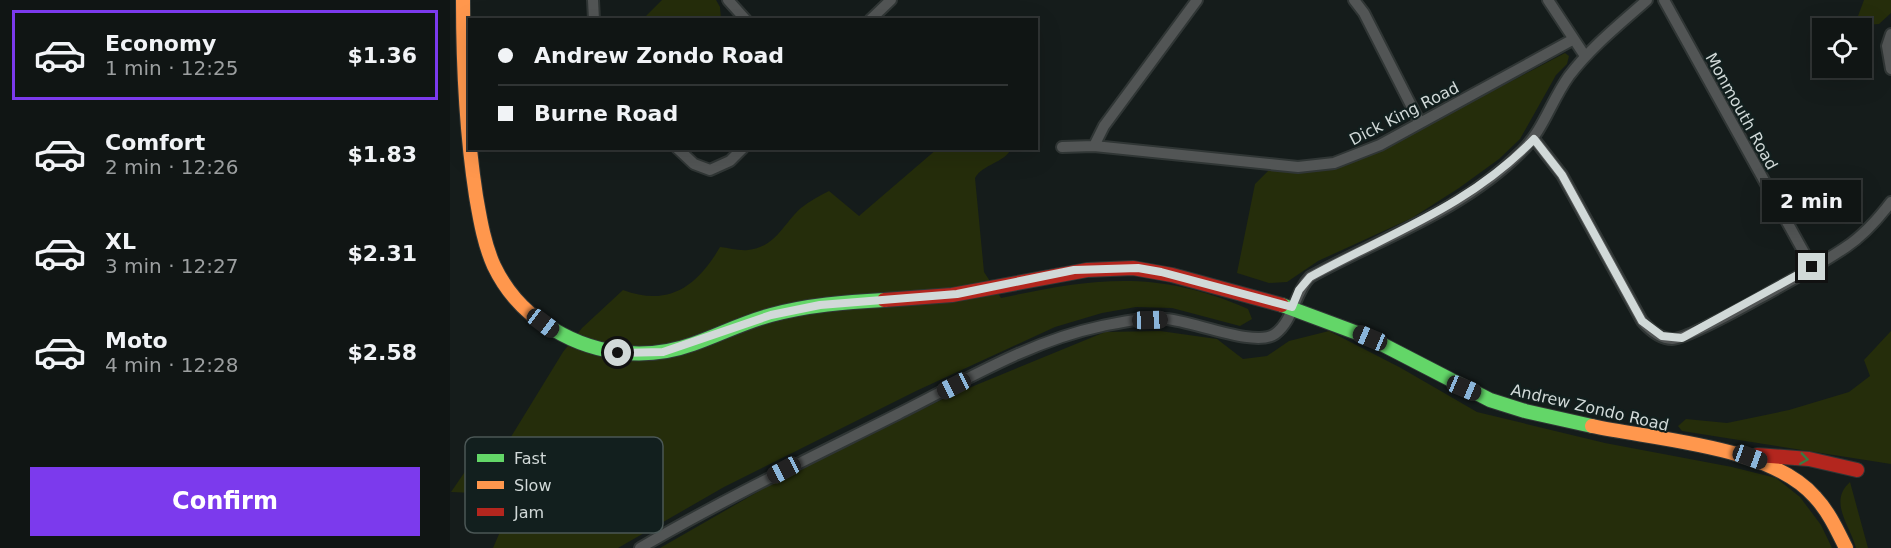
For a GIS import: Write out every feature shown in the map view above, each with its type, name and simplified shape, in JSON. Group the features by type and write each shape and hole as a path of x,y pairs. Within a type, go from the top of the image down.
{"main road":[{"name":"Andrew Zondo Road","path":"463,0 464,102 468,138"},
{"name":"Andrew Zondo Road","path":"470,150 485,240 495,269 511,293 532,315 555,332 576,343 618,353 663,352 771,315 820,305 957,294 1074,270 1111,268 1161,272 1292,307 1370,338 1464,388 1506,405 1649,438 1750,457 1787,472 1816,497 1833,519 1846,548"},
{"path":"1750,457 1785,456 1857,470"}],"street":[{"path":"593,0 594,18"},
{"path":"729,0 744,18"},
{"path":"872,18 891,0"},
{"path":"1094,146 1104,126 1197,0"},
{"path":"1354,0 1364,13 1420,123"},
{"path":"1548,0 1572,40 1585,56"},
{"path":"640,548 826,448 1004,360 1061,338 1101,326 1165,319 1261,340 1274,335 1284,326 1299,290 1310,277 1437,213 1478,187 1519,155 1534,139 1567,79 1585,56 1647,0"},
{"name":"Monmouth Road","path":"1664,0 1812,267"},
{"path":"1891,34 1887,46 1891,69"},
{"name":"Dick King Road","path":"1062,147 1094,146 1298,167 1316,166 1358,156 1572,40"},
{"path":"1534,139 1562,175 1642,321 1662,336 1682,338 1812,267 1846,247 1868,230 1891,202"},
{"path":"680,150 702,168 721,167 741,150"}],"green space":[{"path":"662,0 716,0 720,7 721,18 644,18"},
{"path":"1864,0 1891,0 1891,13 1879,24 1872,25 1872,18 1858,16"},
{"path":"1565,53 1569,56 1567,64 1556,75 1520,139 1499,159 1459,188 1412,218 1318,261 1287,282 1269,283 1237,273 1255,184 1269,170 1321,169 1370,155"},
{"path":"936,150 1010,150 975,178 984,272 1001,298 1096,282 1155,283 1215,296 1248,309 1252,319 1240,326 1172,308 1136,307 1102,313 1055,327 916,391 724,487 663,522 663,437 511,437 563,352 582,328 623,290 639,295 654,296 680,290 701,273 720,247 745,250 765,245 801,208 829,191 859,216"},
{"path":"1160,331 1217,339 1243,359 1267,356 1289,341 1329,331 1401,368 1477,412 1605,443 1732,467 1776,478 1800,497 1821,525 1832,548 660,548 768,486 947,397 1105,332"},
{"path":"1891,331 1891,464 1682,431 1678,426 1686,419 1727,423 1789,410 1849,392 1870,376 1864,360"},
{"path":"465,472 465,493 451,492"},
{"path":"1850,482 1868,548 1856,548 1842,514 1841,498"},
{"path":"499,533 644,533 618,548 493,548"}],"traffic: fast":[{"path":"545,324 562,334 598,348 617,352 655,353 693,344 771,315 827,304 884,300"},
{"path":"1282,305 1368,337 1490,400 1525,411 1592,426"}],"traffic: slow":[{"path":"463,0 464,74 468,131"},
{"path":"470,150 481,222 494,266 509,291 522,306 545,324"},
{"path":"1592,426 1680,441 1742,456 1771,466 1795,480 1815,497 1829,515 1846,548"}],"traffic: jam":[{"path":"884,300 952,295 1087,270 1133,268 1172,275 1282,305"},
{"path":"1757,455 1809,459 1857,470"}],"route":[{"path":"618,353 648,354 678,349 771,315 820,305 957,294 1074,270 1138,268 1292,307 1299,290 1310,277 1437,213 1478,187 1519,155 1534,139 1562,175 1634,309 1650,330 1662,336 1672,339 1682,338 1812,267"}]}
